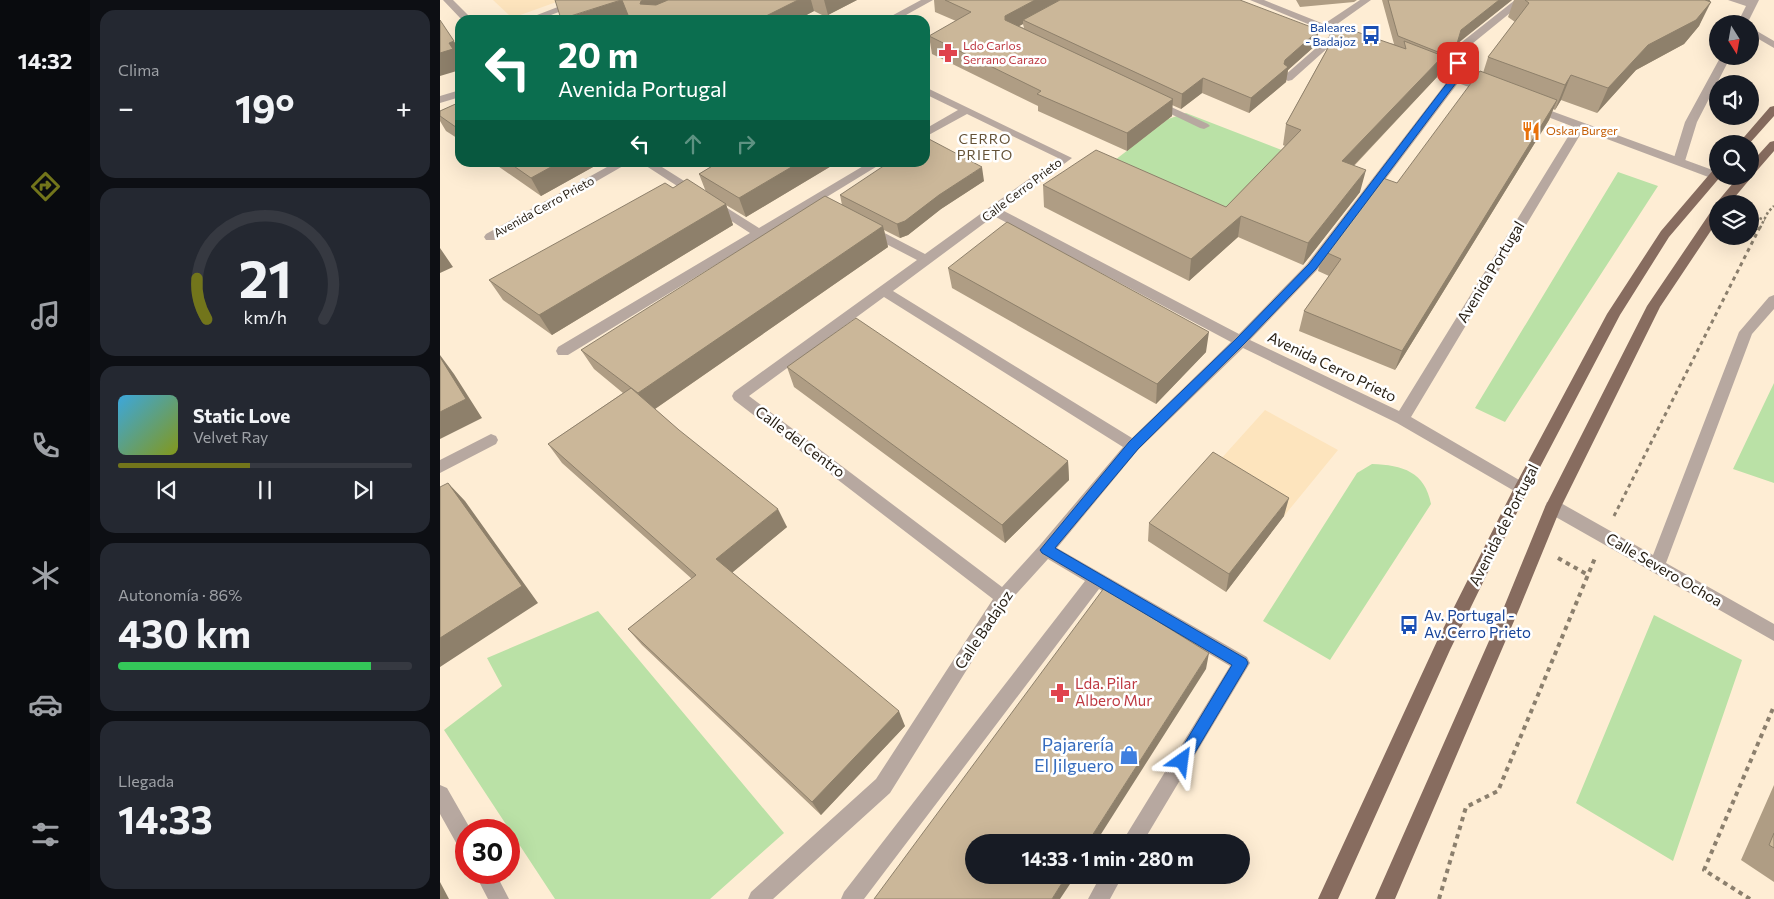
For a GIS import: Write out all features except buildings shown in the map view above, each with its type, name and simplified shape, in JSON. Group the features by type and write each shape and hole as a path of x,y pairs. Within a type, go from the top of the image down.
{"main road":[{"path":"1751,135 1774,109"},
{"path":"1759,161 1774,144"},
{"name":"Avenida de Portugal","path":"1328,899 1444,645 1521,488 1614,314 1664,234 1709,182"},
{"path":"1730,195 1738,185"},
{"path":"1385,899 1512,607 1553,507 1654,306 1709,224"}],"street":[{"path":"448,0 463,15"},
{"path":"543,15 585,0"},
{"path":"899,15 928,0"},
{"path":"1255,0 1362,43"},
{"path":"1325,28 1366,0"},
{"name":"Calle Badajoz","path":"758,899 883,786 1003,597 1046,550 1134,446 1241,341 1312,267 1455,79 1462,47 1521,0"},
{"path":"1733,0 1753,3 1747,15"},
{"path":"1288,78 1339,33"},
{"path":"1759,36 1774,46"},
{"path":"1408,60 1498,94"},
{"path":"1679,161 1691,122 1721,65"},
{"name":"Calle Cerro Prieto","path":"884,291 1066,158 930,92"},
{"path":"440,100 455,95"},
{"path":"1143,97 1204,126"},
{"path":"1516,101 1709,172"},
{"path":"930,131 966,110"},
{"name":"Avenida Portugal","path":"1402,419 1580,124"},
{"name":"Avenida Cerro Prieto","path":"490,237 617,167"},
{"path":"653,167 760,234"},
{"path":"563,351 760,234 819,203 871,167"},
{"name":"Avenida Cerro Prieto","path":"994,211 1241,341 1402,419 1521,488"},
{"path":"858,224 926,260"},
{"path":"884,291 1134,446"},
{"name":"Calle del Centro","path":"884,291 739,396 1003,597"},
{"path":"1657,566 1746,332 1774,300"},
{"path":"440,467 491,440"},
{"name":"Calle Severo Ochoa","path":"1553,507 1774,634"},
{"path":"1046,550 1241,663 1137,834"},
{"path":"851,899 1097,580"},
{"path":"440,795 455,822"},
{"path":"491,884 499,899"},
{"path":"1098,899 1107,884"}],"path":[{"path":"1759,218 1764,220"},
{"path":"1536,546 1588,575"},
{"path":"1750,899 1704,870 1774,706"}],"shaded area":[{"path":"493,0 562,0 520,15 509,15"},
{"path":"1265,410 1338,450 1284,516 1210,471"}],"green space":[{"path":"1186,113 1292,154 1220,221 1106,167 1168,119"},
{"path":"1618,172 1658,186 1505,422 1475,408"},
{"path":"1774,383 1774,483 1733,469"},
{"path":"1372,464 1393,466 1411,472 1424,484 1431,504 1330,660 1263,621 1357,473"},
{"path":"598,611 784,833 710,899 555,899 520,846 520,819 502,819 444,730 502,686 487,658"},
{"path":"1654,615 1742,660 1673,861 1576,803"}],"place":[{"name":"Baleares - Badajoz","path":"1371,35"},
{"name":"Ldo Carlos Serrano Carazo","path":"948,53"},
{"name":"Oskar Burger","path":"1531,131"},
{"name":"Av. Portugal - Av. Cerro Prieto","path":"1409,625"},
{"name":"Lda. Pilar Albero Mur","path":"1060,693"},
{"name":"Pajarería El Jilguero","path":"1129,755"}],"district":[{"name":"CERRO PRIETO","path":"985,148"}],"route":[{"path":"1182,761 1241,663 1046,550 1134,446 1241,341 1312,267 1455,79 1458,63"}]}
